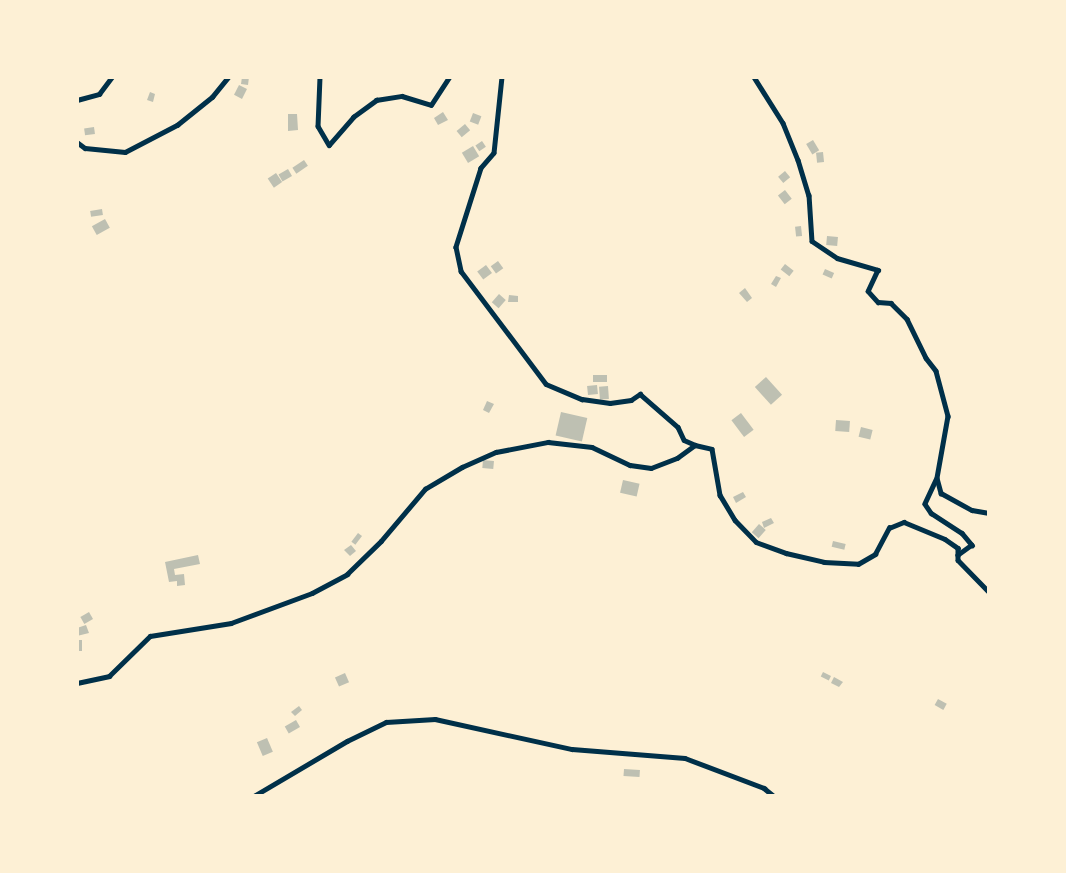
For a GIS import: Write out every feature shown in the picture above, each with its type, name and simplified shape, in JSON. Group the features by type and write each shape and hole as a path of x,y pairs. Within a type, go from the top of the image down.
{"street":[{"path":"77,100 99,94 112,77"},
{"path":"77,142 85,148 125,152 177,125 212,97 228,77"},
{"path":"320,77 318,126 329,145 354,117 376,100 402,96 431,105 449,77"},
{"path":"502,77 494,153 481,168 456,247 461,271 546,384 582,399 610,403 631,400 640,394 677,427 684,440 712,449 720,495 743,529 756,542 807,558 851,566 868,559 889,528 904,522 958,548 958,555 968,572 989,592"},
{"path":"754,77 783,123 798,160 809,195 812,241 836,258 878,270 868,291 878,302 891,303 906,319 926,358 936,371 948,416 937,478 925,504 940,521 962,533 972,545 958,555"},
{"path":"77,683 109,676 150,636 231,622 312,593 346,574 381,541 425,489 462,467 496,452 548,442 592,447 630,465 651,468 677,458 695,445"},
{"path":"937,478 941,493 972,510 989,513"},
{"path":"254,796 346,741 386,722 435,719 572,749 685,758 764,788 774,796"}],"building":[{"path":"242,77 249,77 248,85 241,84"},
{"path":"239,85 247,89 242,99 234,95"},
{"path":"150,92 155,94 153,102 147,100"},
{"path":"443,112 448,120 438,125 434,118"},
{"path":"473,113 481,116 478,125 470,121"},
{"path":"288,114 297,114 298,130 288,131"},
{"path":"465,124 470,130 462,137 457,131"},
{"path":"94,127 95,134 85,135 84,128"},
{"path":"813,140 819,150 812,154 806,144"},
{"path":"482,141 486,147 479,151 475,145"},
{"path":"473,146 479,156 468,163 462,153"},
{"path":"823,152 824,162 817,163 816,153"},
{"path":"304,160 308,166 296,174 292,168"},
{"path":"288,169 292,176 282,181 278,174"},
{"path":"785,171 790,177 783,183 778,177"},
{"path":"276,173 282,182 274,188 268,179"},
{"path":"785,190 792,199 785,204 778,196"},
{"path":"102,209 103,215 91,217 90,211"},
{"path":"105,219 110,228 97,235 92,226"},
{"path":"801,226 802,236 796,237 795,227"},
{"path":"827,236 838,237 837,246 826,245"},
{"path":"498,261 503,268 496,274 491,266"},
{"path":"785,264 794,271 789,276 781,270"},
{"path":"486,265 492,273 483,280 477,272"},
{"path":"825,269 834,273 832,279 823,274"},
{"path":"776,276 781,278 776,287 771,284"},
{"path":"745,288 752,298 747,302 739,293"},
{"path":"499,294 506,300 499,308 492,302"},
{"path":"509,295 518,296 518,302 508,302"},
{"path":"593,375 607,375 607,382 593,382"},
{"path":"766,377 782,395 771,405 755,387"},
{"path":"597,385 598,394 588,395 587,386"},
{"path":"608,386 609,399 600,400 599,387"},
{"path":"487,401 494,404 489,413 483,410"},
{"path":"561,412 587,418 582,441 556,435"},
{"path":"741,413 754,430 744,437 731,420"},
{"path":"836,420 850,421 849,432 835,431"},
{"path":"861,427 873,430 870,440 859,437"},
{"path":"483,460 494,461 493,469 482,468"},
{"path":"623,480 640,484 637,496 620,493"},
{"path":"743,492 746,497 736,503 733,497"},
{"path":"771,518 774,523 764,528 762,522"},
{"path":"759,524 766,530 759,538 752,532"},
{"path":"358,533 362,536 355,545 351,542"},
{"path":"833,541 846,544 844,550 832,547"},
{"path":"351,545 356,551 350,556 344,550"},
{"path":"198,555 200,564 174,569 175,575 184,574 185,585 177,586 177,581 169,582 165,562"},
{"path":"89,612 93,619 84,624 80,617"},
{"path":"86,625 89,633 77,636 77,628"},
{"path":"77,640 82,640 82,651 77,651"},
{"path":"823,672 831,676 829,681 821,676"},
{"path":"345,673 349,682 339,687 335,677"},
{"path":"834,677 843,682 839,687 831,683"},
{"path":"938,699 947,704 943,710 935,705"},
{"path":"299,706 302,710 295,716 291,712"},
{"path":"296,720 300,727 289,733 285,726"},
{"path":"267,738 273,752 263,756 257,742"},
{"path":"624,769 640,770 639,777 624,776"}]}
